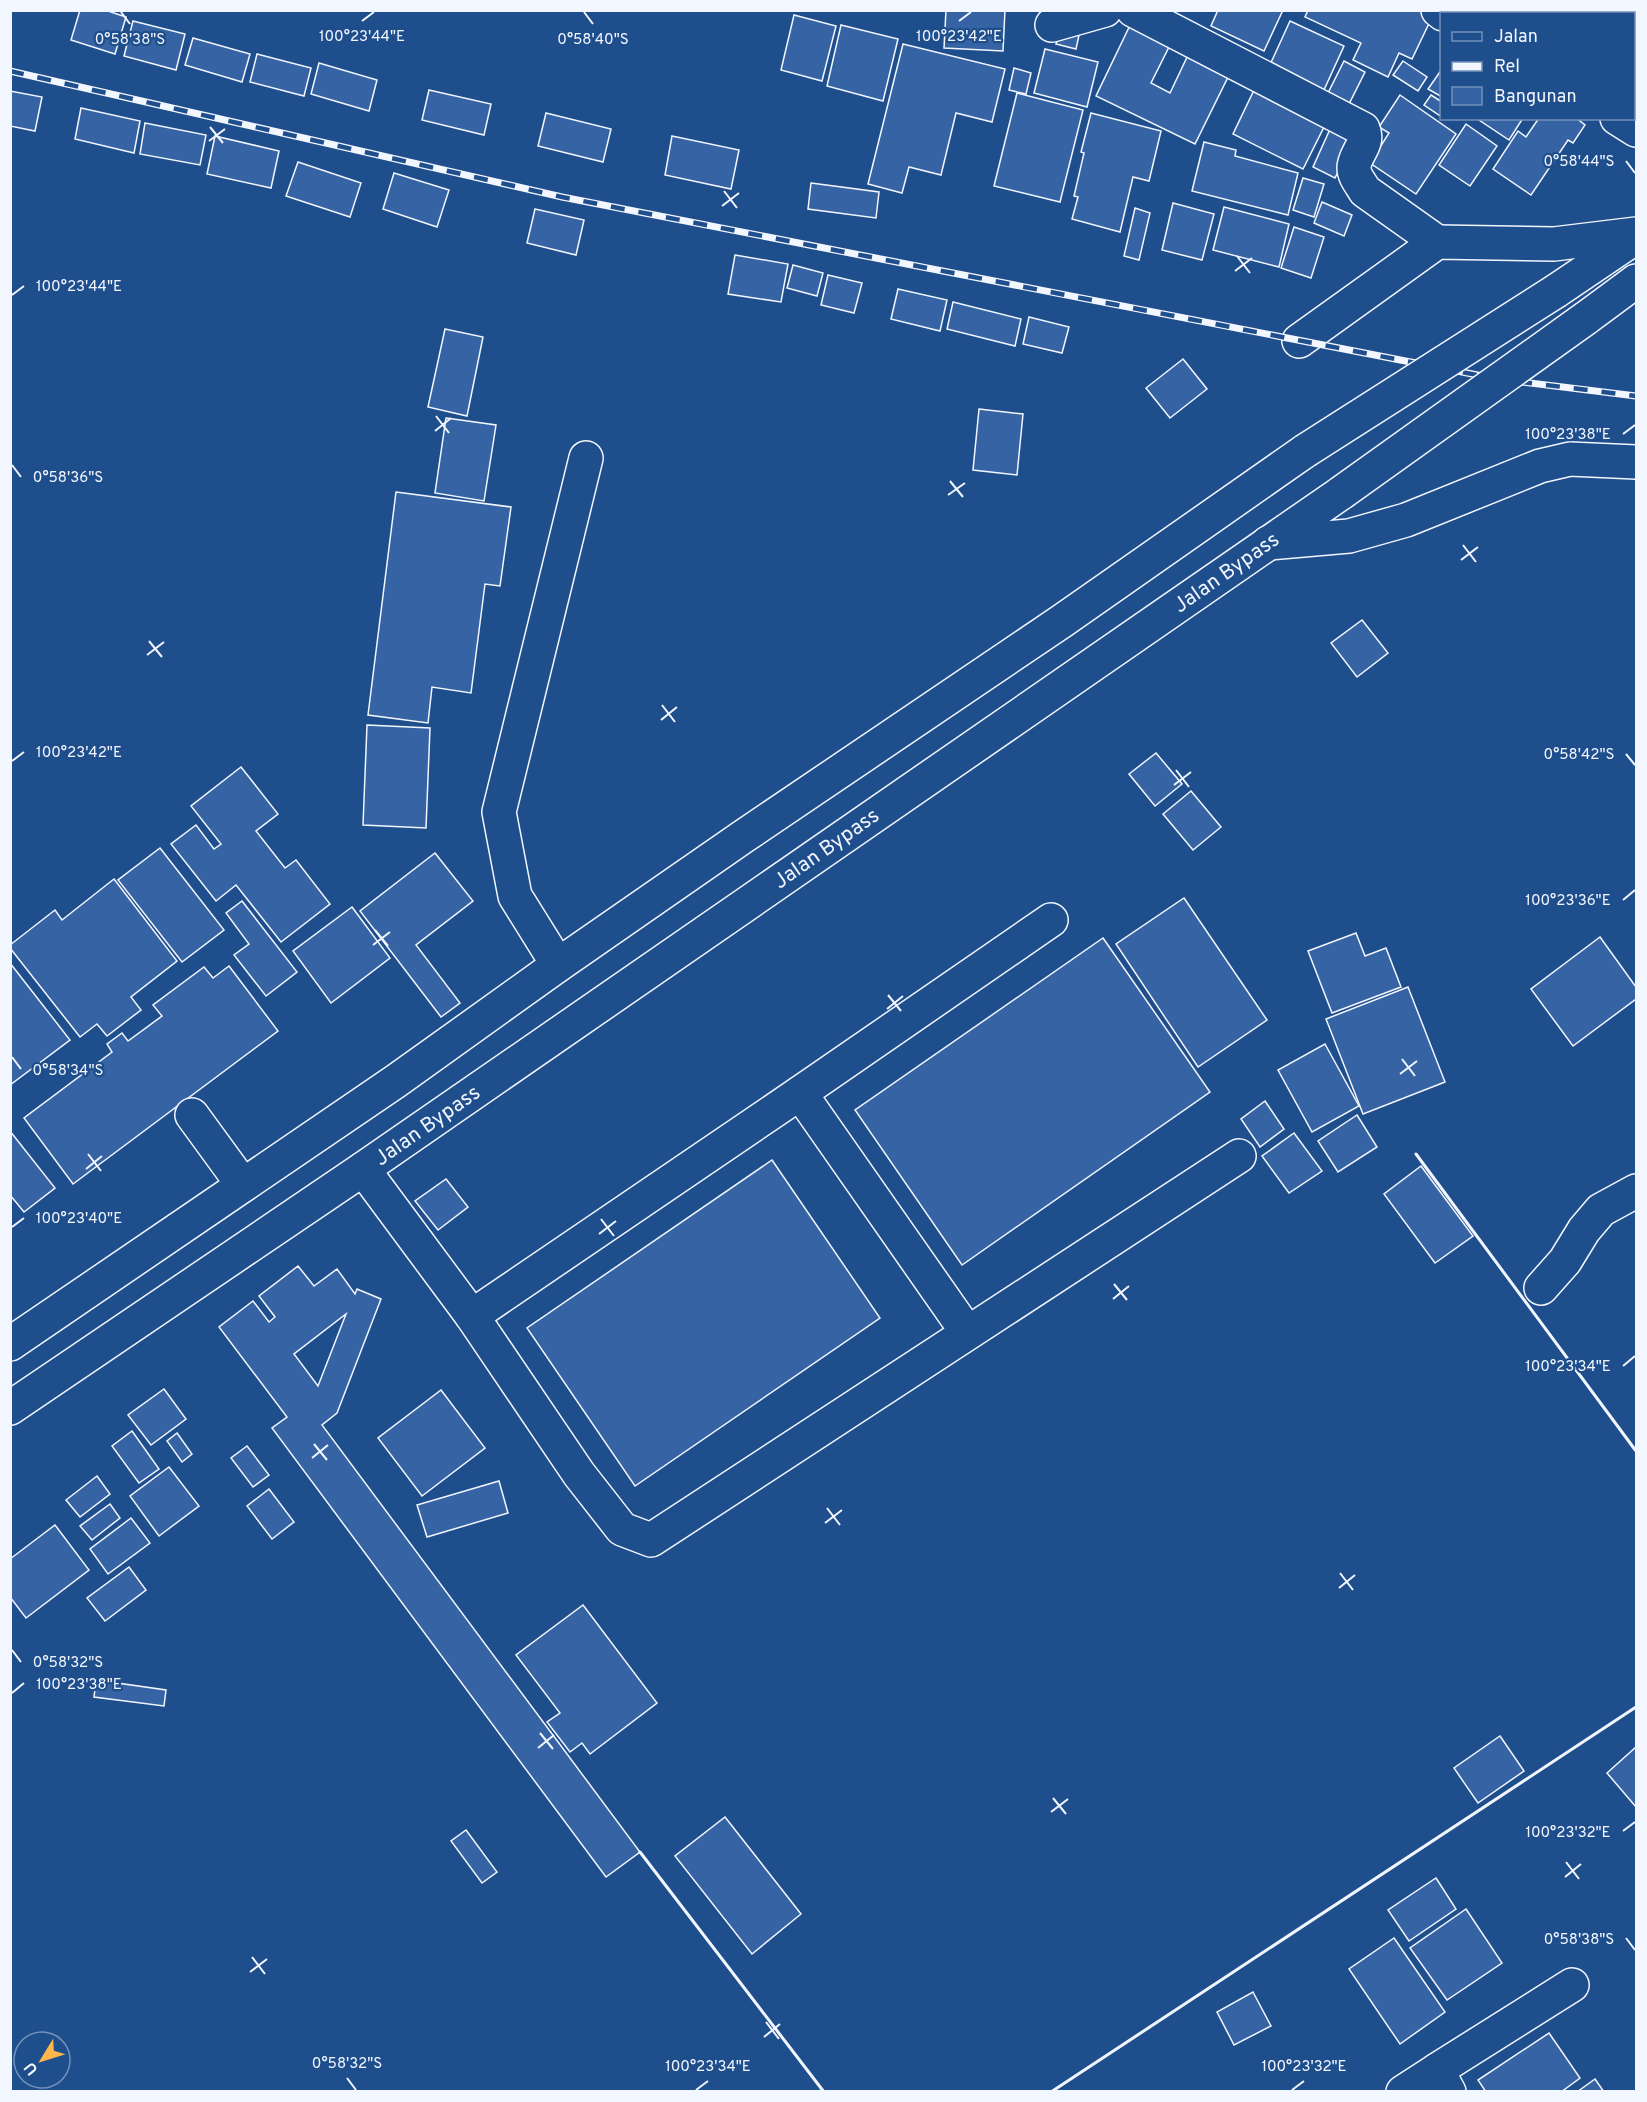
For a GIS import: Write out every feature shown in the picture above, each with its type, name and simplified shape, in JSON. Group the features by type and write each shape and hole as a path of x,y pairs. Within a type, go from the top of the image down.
{"main road":[{"path":"1052,25 1105,10"},
{"path":"1133,10 1363,129 1364,142 1354,167 1357,179 1365,191 1437,242 1554,244 1636,236"},
{"path":"1620,120 1636,130"},
{"path":"10,1344 396,1081 744,836 1062,621 1305,451 1556,291 1636,236"},
{"path":"1299,341 1437,242"},
{"name":"Jalan Bypass","path":"10,1408 363,1170 1341,493 1636,281"},
{"path":"558,965 515,896 499,812 586,458"},
{"path":"1268,543 1349,536 1406,520 1540,466 1570,459 1636,462"},
{"path":"472,1316 1051,920"},
{"path":"800,1093 966,1332"},
{"path":"192,1115 243,1185"},
{"path":"363,1170 472,1316 579,1474 622,1529 651,1540 966,1332 1239,1156"},
{"path":"1541,1288 1565,1261 1584,1230 1601,1210 1636,1191"},
{"path":"1403,2091 1443,2080 1572,1985"}],"building":[{"path":"80,10 105,10 126,17 115,54 71,40"},
{"path":"946,10 1005,10 1003,51 944,48"},
{"path":"1218,10 1283,10 1264,51 1211,26"},
{"path":"1308,10 1424,10 1433,15 1412,59 1399,53 1388,77 1353,60 1361,43 1305,17"},
{"path":"1554,10 1585,10 1586,12 1552,12"},
{"path":"1597,10 1636,10 1634,12 1598,12"},
{"path":"794,15 836,26 822,81 781,70"},
{"path":"1134,17 1174,37 1151,83 1170,93 1189,53 1230,73 1195,144 1096,96"},
{"path":"133,21 185,34 176,70 124,56"},
{"path":"1290,21 1344,46 1323,92 1269,67"},
{"path":"841,25 898,39 883,101 827,86"},
{"path":"1060,30 1079,35 1076,49 1056,44"},
{"path":"193,38 250,54 242,82 185,65"},
{"path":"903,44 1005,69 992,122 956,113 941,175 909,167 902,193 868,184"},
{"path":"1045,49 1098,62 1087,107 1034,93"},
{"path":"257,54 311,68 304,96 250,82"},
{"path":"1344,61 1365,72 1348,106 1327,95"},
{"path":"1403,61 1427,77 1418,91 1393,75"},
{"path":"319,63 377,80 369,111 311,94"},
{"path":"1014,68 1031,73 1026,94 1009,90"},
{"path":"1440,72 1440,96 1428,89"},
{"path":"1255,88 1326,123 1303,169 1233,134"},
{"path":"429,90 491,104 484,135 422,120"},
{"path":"10,91 42,97 35,131 10,126"},
{"path":"1017,93 1083,110 1060,202 994,186"},
{"path":"1400,95 1456,134 1416,194 1370,163 1389,133 1379,127"},
{"path":"1431,95 1440,101 1440,116 1424,105"},
{"path":"81,108 140,121 134,153 75,139"},
{"path":"546,113 611,129 603,162 538,146"},
{"path":"1091,113 1161,131 1149,181 1133,177 1120,232 1072,219 1078,197 1074,196 1084,153 1081,152"},
{"path":"1479,120 1522,120 1509,140"},
{"path":"1538,120 1579,120 1585,125 1573,143 1568,140 1531,195 1493,169 1518,131 1526,137"},
{"path":"145,123 206,135 200,165 140,154"},
{"path":"1466,124 1497,146 1470,186 1439,165"},
{"path":"1331,127 1354,138 1335,178 1313,167"},
{"path":"215,136 279,151 271,188 207,174"},
{"path":"672,136 739,150 731,189 665,175"},
{"path":"1204,142 1236,150 1235,156 1298,173 1288,215 1192,191"},
{"path":"298,162 361,183 350,217 286,196"},
{"path":"394,173 449,190 437,227 383,209"},
{"path":"1303,178 1324,184 1314,217 1293,210"},
{"path":"811,183 879,192 876,218 808,209"},
{"path":"1322,202 1352,215 1344,236 1314,223"},
{"path":"1173,203 1214,214 1202,260 1162,250"},
{"path":"1224,207 1289,224 1279,267 1213,250"},
{"path":"1135,208 1150,213 1139,260 1124,256"},
{"path":"535,209 584,220 576,255 527,243"},
{"path":"1294,227 1324,237 1311,278 1281,268"},
{"path":"735,255 788,264 781,302 728,294"},
{"path":"793,265 823,273 817,296 787,288"},
{"path":"828,275 862,283 854,313 821,305"},
{"path":"898,289 947,300 940,331 891,319"},
{"path":"953,302 1021,319 1015,346 947,329"},
{"path":"1029,317 1069,327 1062,353 1023,344"},
{"path":"445,329 483,337 467,416 428,407"},
{"path":"1183,359 1207,389 1170,418 1146,388"},
{"path":"979,409 1023,414 1017,475 973,470"},
{"path":"446,418 496,425 484,501 435,493"},
{"path":"396,492 511,507 500,586 485,584 471,693 432,687 428,723 368,715"},
{"path":"1362,620 1388,653 1357,677 1331,643"},
{"path":"367,725 430,728 426,828 363,825"},
{"path":"1156,753 1182,784 1155,806 1129,774"},
{"path":"241,767 278,814 256,831 285,868 296,860 330,904 281,942 236,885 216,901 171,844 196,825 214,849 221,844 191,806"},
{"path":"1191,791 1221,827 1193,850 1163,814"},
{"path":"160,848 224,930 182,962 118,880"},
{"path":"435,853 473,901 416,945 460,1003 441,1017 360,911"},
{"path":"114,879 177,961 131,997 141,1010 107,1036 97,1024 80,1037 10,948 10,945 55,910 62,920"},
{"path":"1184,898 1267,1020 1198,1067 1116,944"},
{"path":"242,901 297,972 266,996 234,955 249,944 226,913"},
{"path":"352,907 390,958 331,1003 293,951"},
{"path":"1356,933 1365,956 1386,948 1401,987 1332,1013 1308,951"},
{"path":"1600,937 1636,987 1636,999 1573,1046 1531,989"},
{"path":"1103,938 1210,1092 962,1265 855,1110"},
{"path":"10,963 70,1040 10,1085"},
{"path":"229,966 278,1031 73,1184 24,1118 112,1052 107,1044 122,1033 128,1041 162,1016 153,1005 204,967 213,978"},
{"path":"1408,987 1445,1082 1363,1114 1326,1019"},
{"path":"1325,1044 1359,1106 1312,1132 1278,1070"},
{"path":"1265,1101 1284,1129 1260,1147 1241,1119"},
{"path":"1357,1115 1377,1147 1338,1172 1318,1141"},
{"path":"10,1131 55,1188 24,1212 10,1195"},
{"path":"1294,1133 1322,1171 1289,1193 1262,1156"},
{"path":"772,1160 880,1318 635,1486 527,1328"},
{"path":"1421,1166 1473,1236 1435,1263 1384,1194"},
{"path":"446,1179 468,1207 438,1230 415,1201"},
{"path":"298,1266 314,1286 337,1269 355,1294 357,1289 381,1299 337,1413 322,1425 640,1852 606,1877 272,1428 287,1417 219,1327 253,1301 269,1322 275,1317 259,1296","holes":["346,1314 318,1386 294,1354"]},
{"path":"164,1389 186,1419 151,1445 128,1415"},
{"path":"441,1390 485,1448 422,1496 378,1438"},
{"path":"132,1431 159,1469 139,1483 112,1446"},
{"path":"177,1433 192,1454 182,1462 167,1441"},
{"path":"247,1446 269,1475 253,1487 231,1458"},
{"path":"169,1467 199,1506 159,1536 130,1496"},
{"path":"97,1476 110,1494 80,1517 66,1500"},
{"path":"499,1481 508,1513 427,1537 417,1505"},
{"path":"269,1489 294,1522 272,1539 247,1506"},
{"path":"110,1504 120,1518 92,1540 80,1526"},
{"path":"131,1518 150,1543 108,1574 90,1549"},
{"path":"55,1525 89,1570 26,1618 10,1597 10,1559"},
{"path":"129,1567 146,1590 105,1621 87,1598"},
{"path":"583,1605 657,1703 590,1754 582,1743 570,1752 547,1722 560,1713 516,1655"},
{"path":"96,1680 166,1690 164,1706 94,1697"},
{"path":"1500,1736 1524,1771 1478,1803 1454,1768"},
{"path":"1636,1747 1636,1807 1607,1773"},
{"path":"725,1817 801,1914 752,1954 675,1856"},
{"path":"466,1830 497,1872 482,1883 451,1841"},
{"path":"1436,1878 1456,1909 1409,1941 1388,1910"},
{"path":"1466,1909 1502,1963 1447,2000 1410,1948"},
{"path":"1394,1938 1445,2012 1400,2044 1349,1969"},
{"path":"1253,1992 1271,2026 1234,2045 1217,2012"},
{"path":"1549,2033 1580,2078 1561,2092 1486,2092 1478,2080"},
{"path":"1595,2079 1604,2092 1577,2092"}],"railway":[{"path":"10,71 562,197 1498,379 1636,396"}],"wall":[{"path":"1416,1154 1636,1451"},
{"path":"1051,2092 1636,1707"},
{"path":"640,1852 824,2092"}]}
